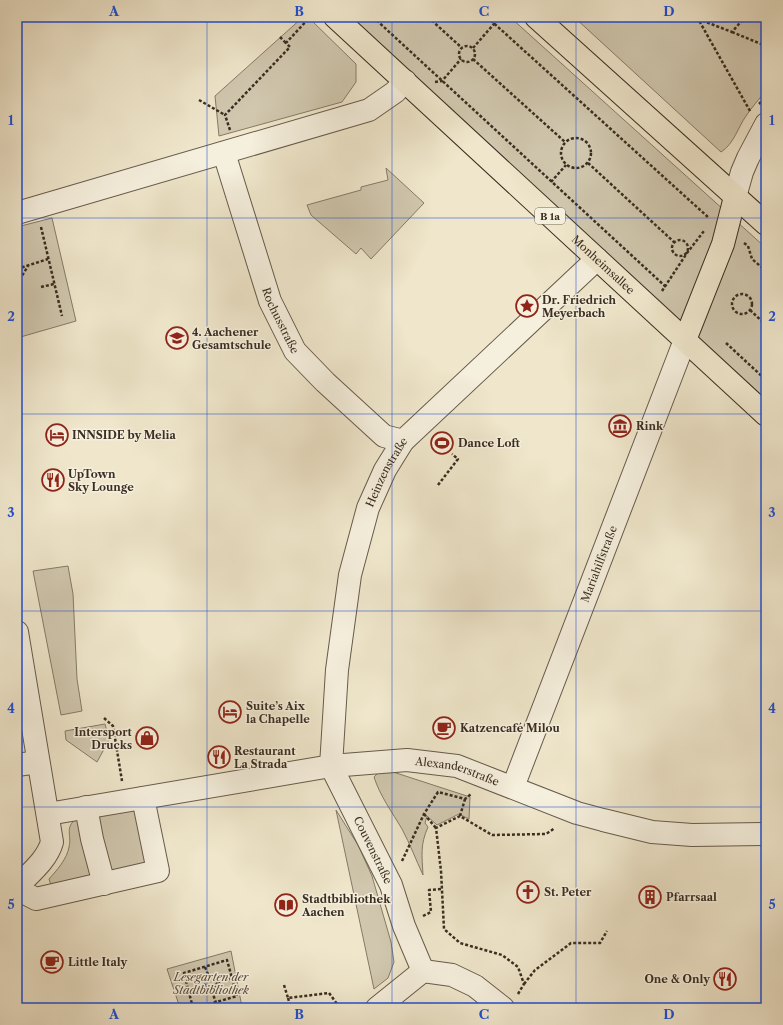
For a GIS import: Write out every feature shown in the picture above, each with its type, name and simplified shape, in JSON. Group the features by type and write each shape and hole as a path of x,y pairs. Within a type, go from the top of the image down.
{"main road":[{"name":"Monheimsallee","path":"335,17 766,415"},
{"path":"536,17 766,224"},
{"path":"685,340 718,258 718,227 735,197"}],"street":[{"path":"27,210 369,110 395,92 405,82"},
{"path":"735,197 742,172 766,124"},
{"name":"Rochusstraße","path":"230,151 270,301 295,351 325,382 384,436 403,441"},
{"name":"Heinzenstraße","path":"331,766 337,670 350,575 368,508 385,470 403,441 597,259"},
{"name":"Mariahilfstraße","path":"513,787 685,340"},
{"path":"17,632 52,842 50,850 41,862 17,888 36,899 158,871 134,800"},
{"name":"Alexanderstraße","path":"48,814 331,766 407,760 457,766 577,813 652,832 692,835 766,834"},
{"path":"17,765 38,762"},
{"name":"Couvenstraße","path":"331,766 391,885 404,926 423,971"},
{"path":"86,807 92,839 104,884"},
{"path":"377,1008 423,971 452,975 475,986 498,1003"}],"path":[{"path":"286,43 310,17"},
{"path":"373,17 666,287"},
{"path":"428,17 462,48"},
{"path":"487,17 708,217 714,218 718,227 748,246 752,258 766,271"},
{"path":"473,48 500,17"},
{"path":"693,17 766,46"},
{"path":"732,32 745,17"},
{"path":"698,18 751,113 766,97"},
{"path":"225,115 290,47 280,37"},
{"path":"468,46 473,48 475,54 473,59 466,62 461,59 459,54 462,48 468,46"},
{"path":"405,82 423,84 442,81 461,59"},
{"path":"473,59 565,142"},
{"path":"199,100 225,115"},
{"path":"225,115 230,151"},
{"path":"574,138 584,140 588,144 592,154 588,163 584,167 574,169 566,165 562,161 560,152 565,142 574,138"},
{"path":"588,163 674,242"},
{"path":"551,182 566,165"},
{"path":"27,210 48,259 62,316"},
{"path":"649,307 666,287 687,253 704,230"},
{"path":"678,239 686,241 689,248 687,253 679,256 674,254 672,249 674,242 678,239"},
{"path":"17,268 48,259"},
{"path":"17,284 28,265"},
{"path":"41,287 54,284"},
{"path":"744,295 750,298 752,304 750,310 742,314 736,312 733,306 735,298 744,295"},
{"path":"750,310 766,325"},
{"path":"726,343 766,380"},
{"path":"438,485 458,459 452,454"},
{"path":"104,718 113,726 134,800"},
{"path":"436,828 460,816 466,799 488,777"},
{"path":"391,885 424,814 438,792 466,799"},
{"path":"460,816 492,835 546,834 577,813"},
{"path":"424,814 436,828 444,929 460,943 502,955 518,967 524,984"},
{"path":"431,912 429,890 442,889"},
{"path":"498,1003 524,984 534,970 572,943 600,943 607,931"},
{"path":"228,960 232,978 237,996 195,1008 184,973 228,960"},
{"path":"205,967 209,977 218,982"},
{"path":"189,991 204,986 209,977"},
{"path":"212,991 218,982 237,977"},
{"path":"284,985 291,1008"},
{"path":"204,986 212,991 216,1003"},
{"path":"288,998 330,993 340,1008"}],"green space":[{"path":"303,17 308,17 356,64 356,82 342,102 219,136 215,96"},
{"path":"347,17 510,17 766,248 766,403"},
{"path":"574,17 766,17 766,91 743,120 729,145 721,152"},
{"path":"386,168 424,203 371,259 361,248 356,254 311,215 307,205 361,190 361,187 388,180"},
{"path":"52,218 76,321 17,338 17,227"},
{"path":"68,566 73,594 77,679 82,711 61,715 33,571"},
{"path":"105,724 109,740 97,762 66,740 65,731"},
{"path":"387,770 470,797 469,819 459,814 437,825 427,816 425,823 428,827 422,850 423,875 402,829 383,797 374,777 380,771"},
{"path":"137,807 149,865 52,888 49,879 66,856 70,842 69,831 71,825 77,818"},
{"path":"336,810 358,845 372,876 391,942 394,962 388,978 374,989"},
{"name":"Lesegarten der Stadtbibliothek","path":"231,951 242,1007 180,1008 167,969"}],"place":[{"name":"Dr. Friedrich Meyerbach","path":"527,306"},
{"name":"4. Aachener Gesamtschule","path":"177,338"},
{"name":"Rink","path":"620,426"},
{"name":"INNSIDE by Melia","path":"57,435"},
{"name":"Dance Loft","path":"442,443"},
{"name":"UpTown Sky Lounge","path":"53,480"},
{"name":"Suite’s Aix la Chapelle","path":"230,712"},
{"name":"Katzencafé Milou","path":"444,728"},
{"name":"Intersport Drucks","path":"147,738"},
{"name":"Restaurant La Strada","path":"219,757"},
{"name":"St. Peter","path":"528,892"},
{"name":"Pfarrsaal","path":"650,897"},
{"name":"Stadtbibliothek Aachen","path":"286,905"},
{"name":"Little Italy","path":"52,962"},
{"name":"One & Only","path":"725,979"}]}
